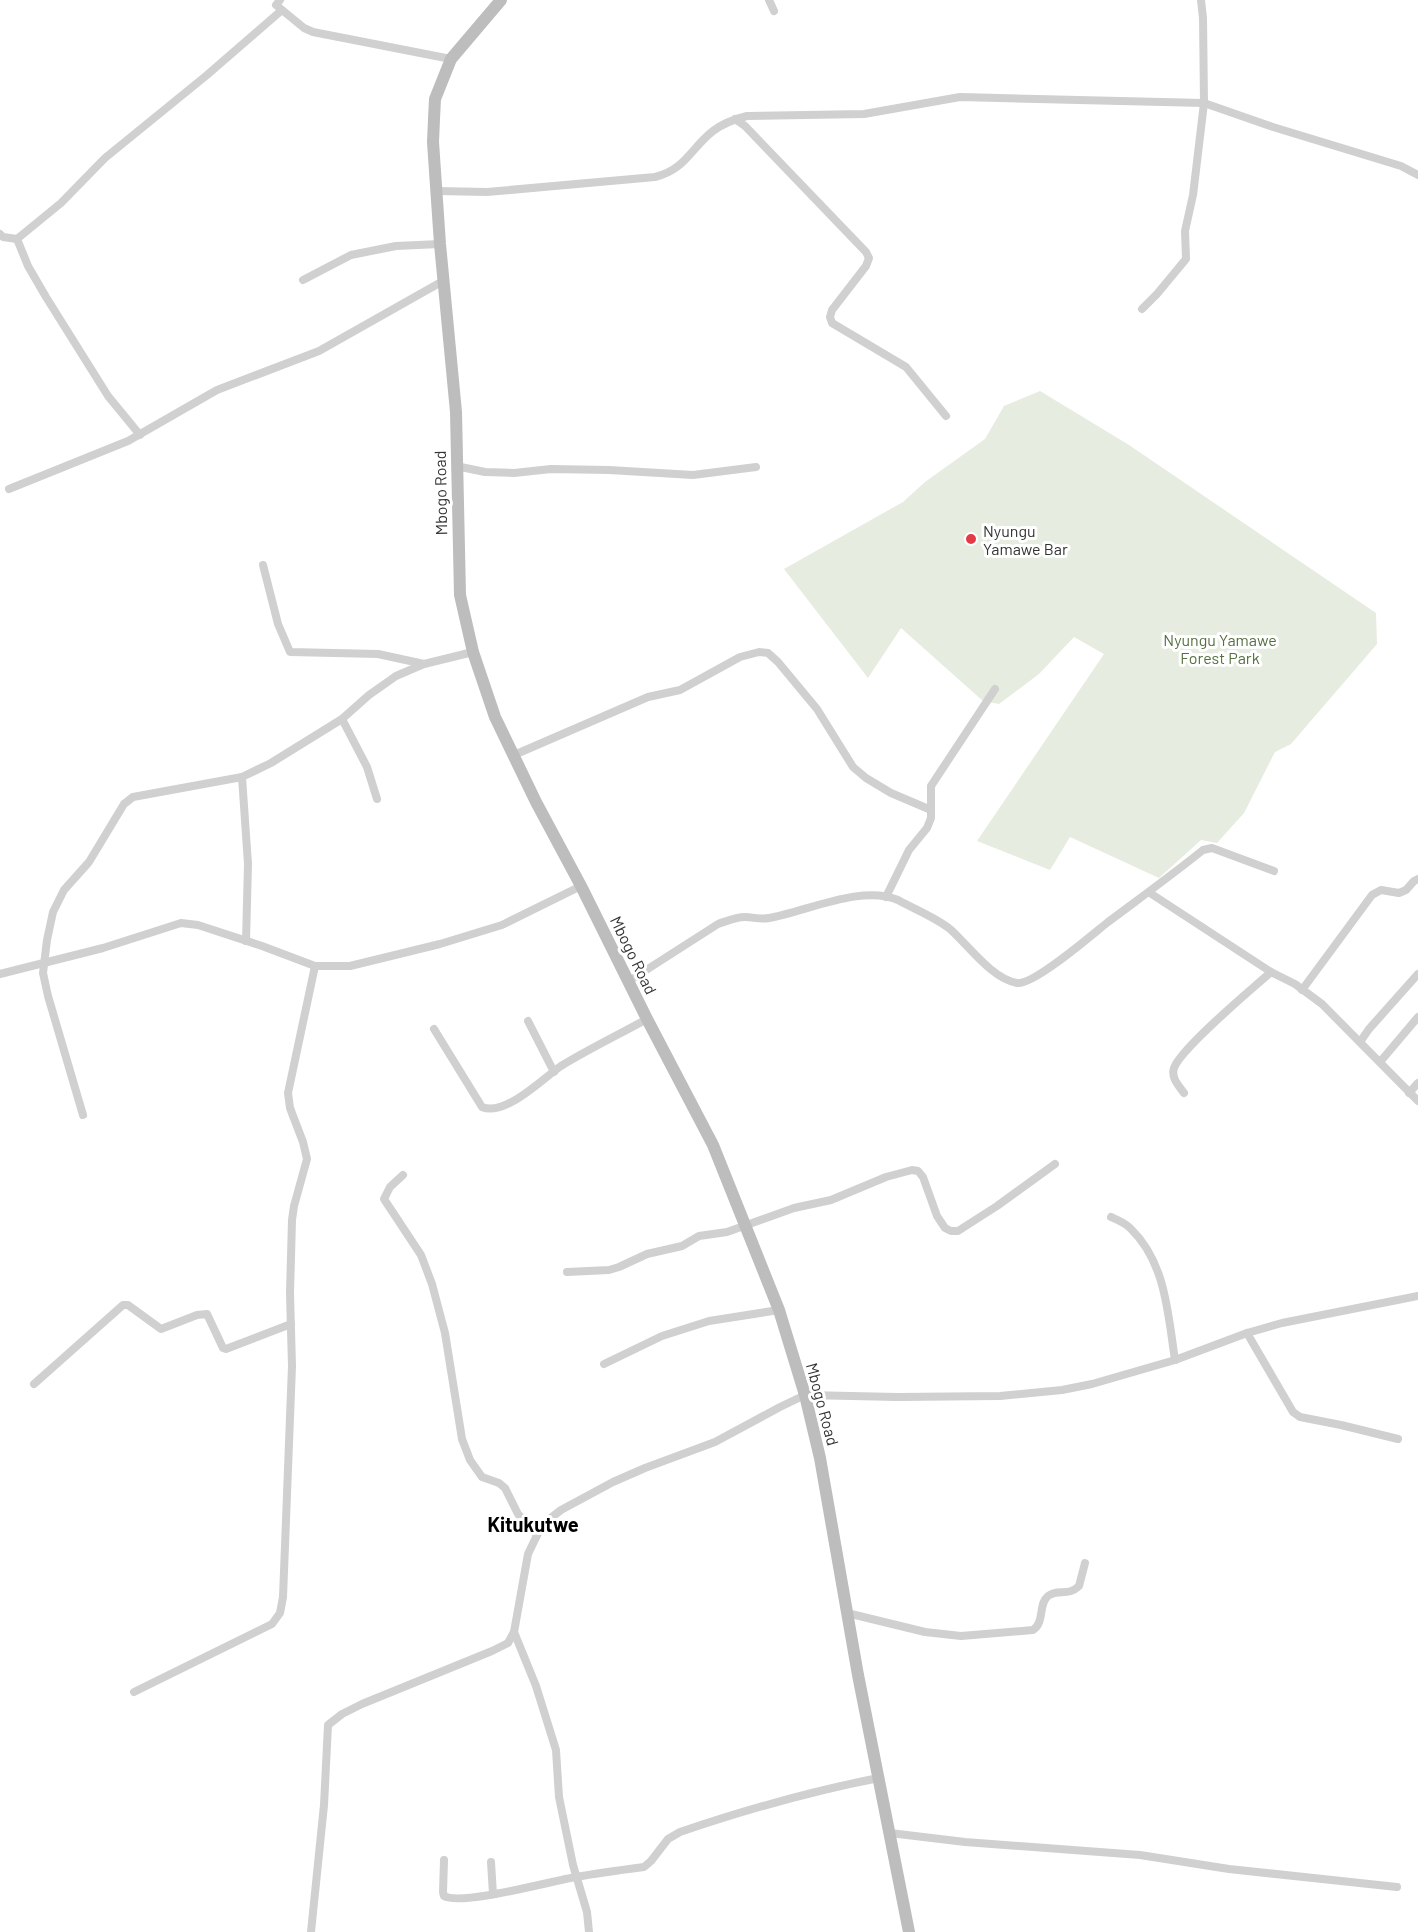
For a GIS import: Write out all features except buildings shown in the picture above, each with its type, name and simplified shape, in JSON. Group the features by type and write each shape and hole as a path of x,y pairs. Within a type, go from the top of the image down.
{"main road":[{"name":"Mbogo Road","path":"501,0 451,59 435,99 433,142 443,281 456,412 460,595 473,652 495,717 713,1145 779,1310 805,1395 820,1458 847,1613 909,1932"}],"street":[{"path":"769,0 774,11"},
{"path":"1142,309 1158,294 1186,259 1185,231 1193,195 1204,103 1201,0"},
{"path":"0,234 3,237 17,239 61,203 105,158 207,75 277,4 304,28 318,34 451,59"},
{"path":"437,190 488,192 655,177 672,171 689,158 713,131 735,119 747,116 864,114 960,98 1204,103 1273,127 1401,166 1418,175"},
{"path":"735,119 746,126 866,252 869,258 866,266 832,310 831,323 906,367 946,416"},
{"path":"17,239 28,266 52,307 108,396 140,435"},
{"path":"303,280 351,255 396,246 440,244"},
{"path":"9,489 140,435 218,390 320,351 443,281"},
{"path":"456,466 484,472 514,473 563,469 693,475 756,467"},
{"path":"263,565 278,624 290,652 378,654 424,664"},
{"path":"83,1115 48,996 44,963 52,917 64,890 89,862 128,800 133,796 242,777 271,763 342,719 369,695 396,676 424,664 473,652"},
{"path":"514,755 648,697 680,690 740,657 759,652 768,653 817,709 853,767 891,793 931,810"},
{"path":"886,897 909,850 927,828 931,818 931,786 995,689"},
{"path":"342,719 367,767 377,799"},
{"path":"242,777 248,864 246,941"},
{"path":"629,981 718,924 747,917 767,919 838,900 864,896 898,900 949,928 973,953 995,971 1011,982 1021,984 1039,974 1150,893 1203,850 1212,848 1274,872"},
{"path":"1302,990 1372,895 1381,890 1400,893 1418,879"},
{"path":"0,974 103,948 181,923 198,925 315,966 333,967 366,963 502,925 581,886"},
{"path":"1150,893 1322,1004 1418,1101"},
{"path":"134,1692 272,1624 280,1613 283,1597 292,1365 290,1293 294,1206 307,1159 290,1108 288,1094 315,966"},
{"path":"1184,1093 1175,1082 1174,1068 1179,1060 1195,1041 1271,972"},
{"path":"1360,1042 1418,974"},
{"path":"1380,1062 1418,1017"},
{"path":"434,1029 484,1109 493,1108 526,1094 554,1072 647,1019"},
{"path":"528,1021 554,1072"},
{"path":"1409,1093 1418,1083"},
{"path":"567,1272 609,1270 647,1254 675,1249 699,1236 727,1232 794,1208 839,1198 886,1177 912,1170 918,1171 923,1177 937,1216 945,1228 951,1231 958,1230 1020,1191 1035,1177 1055,1164"},
{"path":"403,1174 390,1187 384,1199 416,1246 432,1284 445,1333 462,1439 477,1471 482,1477 505,1488 518,1514 537,1535"},
{"path":"1111,1217 1130,1227 1142,1242 1160,1276 1175,1360"},
{"path":"311,1932 324,1805 328,1725 342,1714 362,1704 508,1643 514,1632 528,1554 542,1525 561,1510 613,1482 716,1442 805,1395 897,1397 1035,1394 1092,1384 1175,1360 1247,1333 1282,1323 1418,1296"},
{"path":"34,1384 123,1305 128,1305 161,1329 197,1315 207,1314 223,1348 226,1349 291,1324"},
{"path":"604,1364 652,1340 709,1321 779,1310"},
{"path":"1247,1333 1293,1412 1300,1417 1398,1439"},
{"path":"847,1613 925,1632 961,1636 1033,1630 1040,1624 1045,1600 1049,1595 1055,1592 1068,1593 1079,1586 1085,1563"},
{"path":"514,1632 536,1686 556,1750 558,1797 587,1912 589,1932"},
{"path":"444,1860 444,1896 455,1899 492,1894 577,1876 644,1867 651,1862 668,1839 680,1832 758,1807 879,1778"},
{"path":"890,1833 965,1842 1140,1855 1229,1869 1397,1887"},
{"path":"491,1862 492,1894"}],"green space":[{"name":"Nyungu Yamawe Forest Park","path":"1040,391 1129,445 1376,613 1377,644 1291,744 1275,752 1244,813 1217,843 1201,840 1159,878 1070,837 1050,870 977,841 1104,654 1074,637 1039,674 999,704 983,701 901,628 868,678 784,569 903,502 925,482 985,439 1004,406"}],"place":[{"name":"Nyungu Yamawe Bar","path":"971,539"}],"district":[{"name":"Kitukutwe","path":"533,1524"}]}
